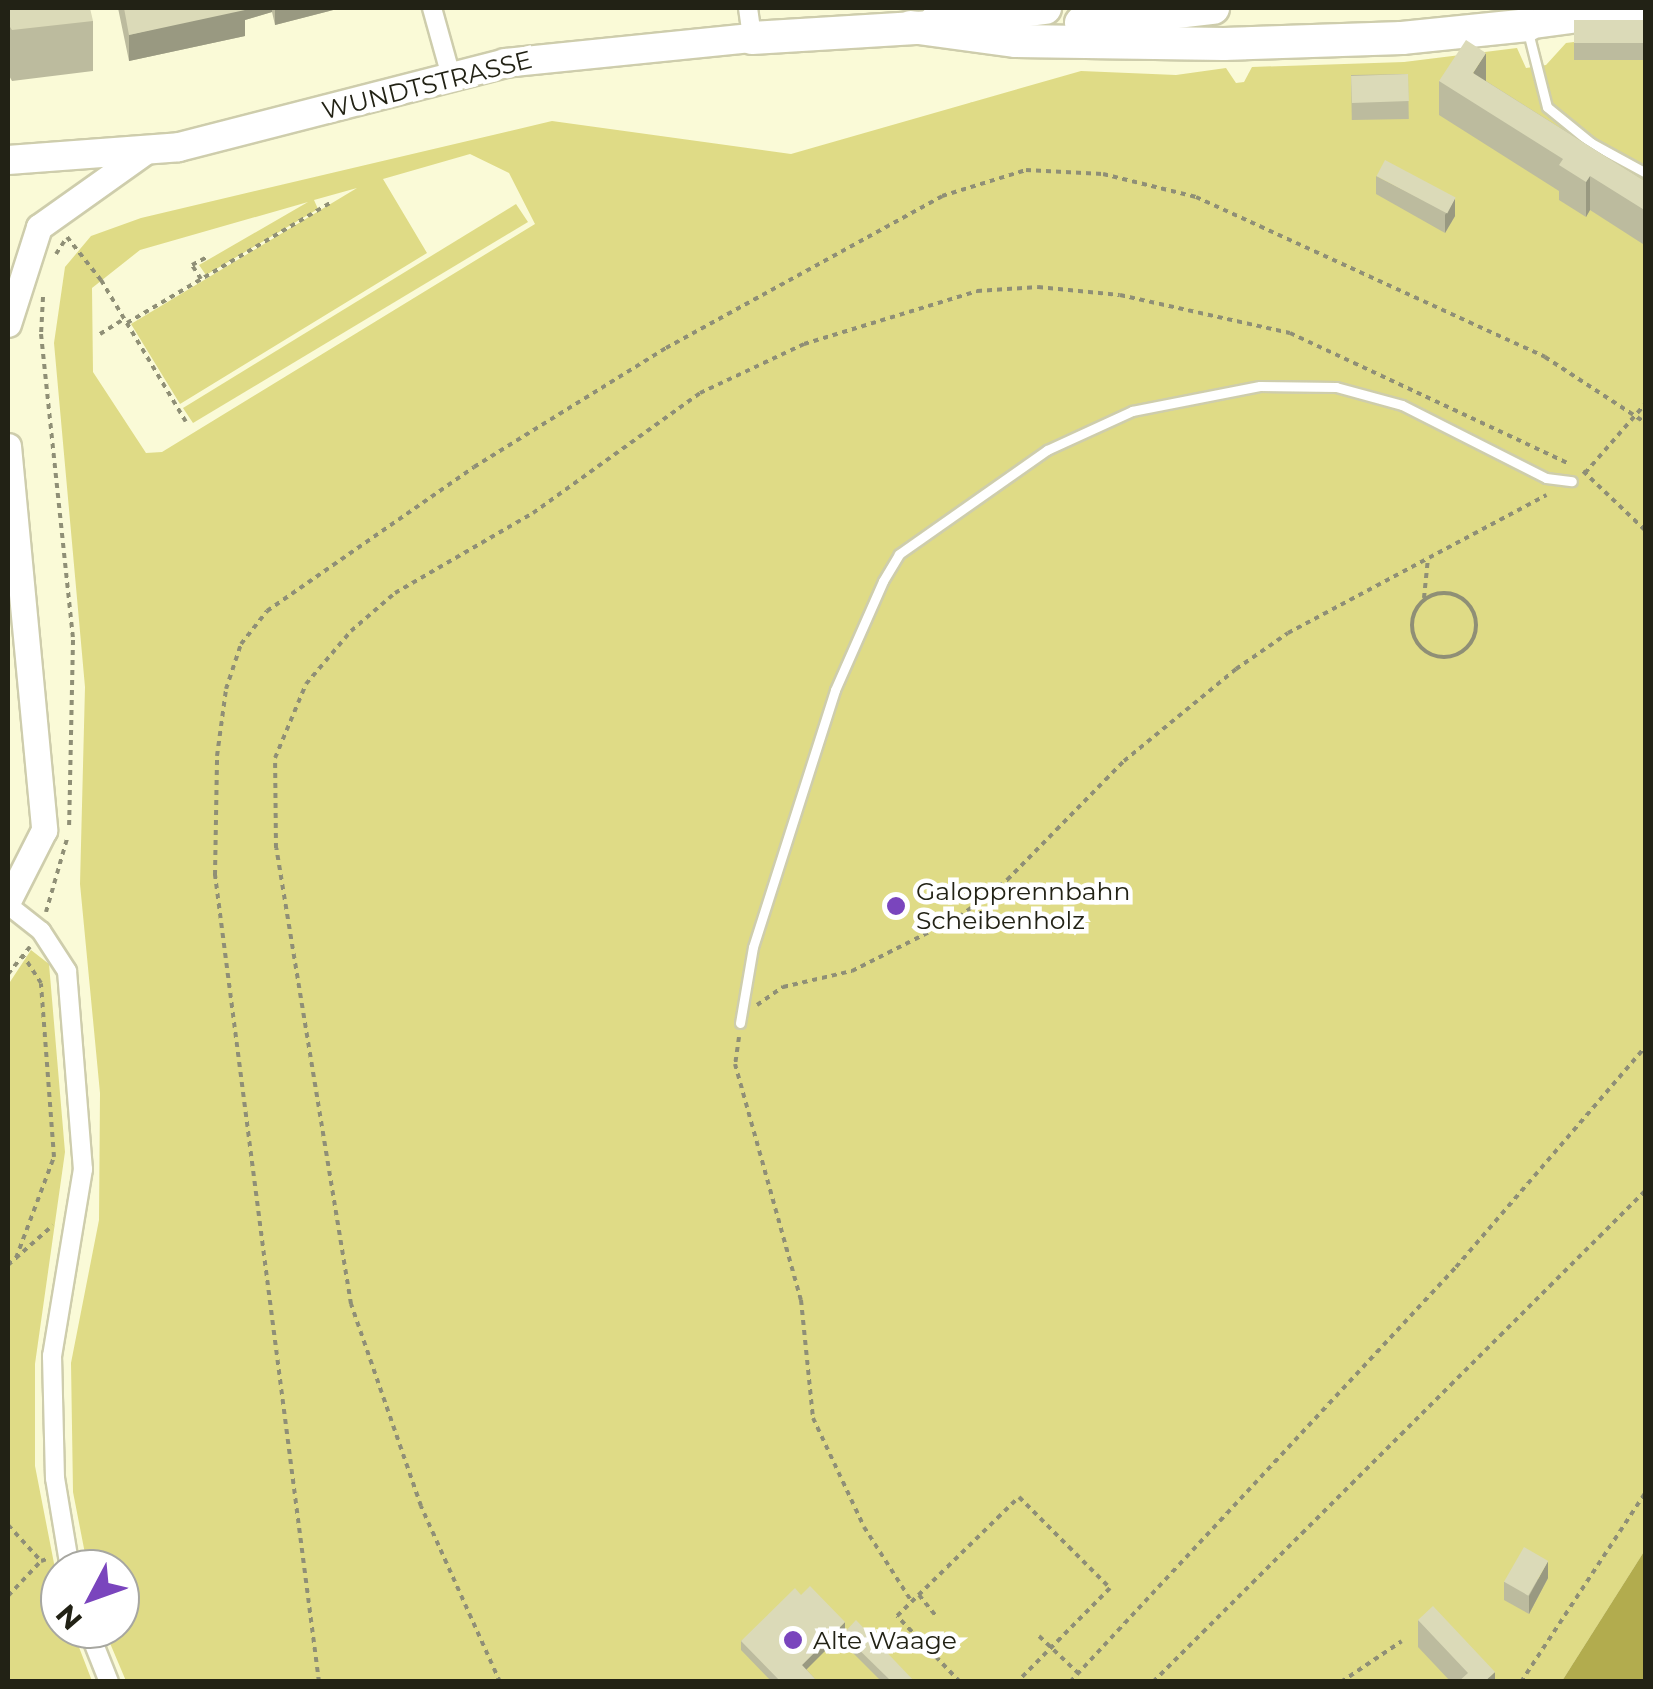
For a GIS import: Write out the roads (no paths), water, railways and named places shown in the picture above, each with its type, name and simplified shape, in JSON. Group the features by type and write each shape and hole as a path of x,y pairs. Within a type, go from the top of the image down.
{"highway":[{"name":"WUNDTSTRASSE","path":"911,27 1045,8"},
{"name":"WUNDTSTRASSE","path":"750,23 1031,26 1213,8"},
{"path":"911,27 1016,42 1224,44 1402,38 1527,25"}],"main road":[{"path":"1527,25 1646,9"},
{"name":"WUNDTSTRASSE","path":"8,160 144,153 451,76 750,23"},
{"path":"8,324 27,251 44,221 144,153"},
{"path":"8,446 44,830 8,903"}],"street":[{"path":"432,8 451,76"},
{"path":"8,903 40,931 67,971 81,1200 52,1356 54,1478 66,1549"},
{"path":"96,1649 109,1682"}],"lane":[{"path":"1527,25 1547,107 1646,174"},
{"path":"740,1023 753,948 835,690 883,581 898,554 1047,450 1132,411 1260,386 1336,387 1402,404 1546,478 1572,481"}],"place":[{"name":"Galopprennbahn Scheibenholz","path":"896,906"},
{"name":"Alte Waage","path":"793,1640"}]}
